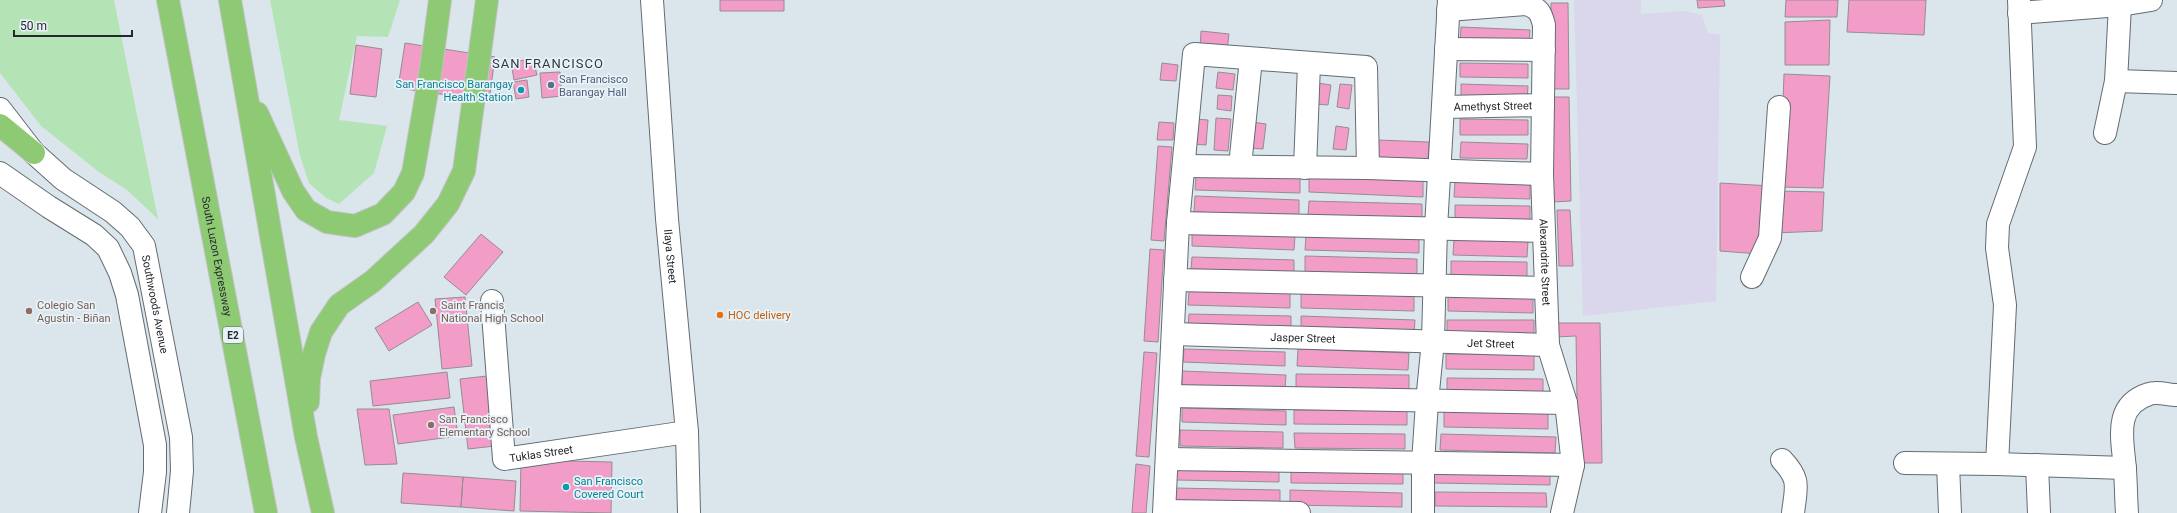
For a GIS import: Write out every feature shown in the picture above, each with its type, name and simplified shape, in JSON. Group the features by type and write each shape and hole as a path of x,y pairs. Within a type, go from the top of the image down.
{"highway":[{"name":"South Luzon Expressway","path":"168,0 266,513"},
{"path":"230,0 306,437 323,513"},
{"path":"244,85 293,191 306,210 327,222 355,226 383,214 404,192 413,172 431,68 440,0"},
{"path":"306,437 309,378 321,332 339,305 373,281 424,234 448,204 464,171 487,0"},
{"path":"0,125 34,153"}],"street":[{"name":"Ilaya Street","path":"652,0 667,218 687,432 689,513"},
{"path":"1997,464 2005,305 1996,235 1998,224 2024,147 2019,6 2120,5 2151,0"},
{"name":"Alexandrite Street","path":"1448,5 1528,4 1538,9 1542,14 1544,25 1542,174 1548,345 1566,403 1573,466 1562,513"},
{"path":"1423,513 1423,463 1433,341 1436,228 1448,5"},
{"path":"2105,133 2116,82 2120,5"},
{"path":"1446,49 1544,50"},
{"path":"1299,513 1164,512 1178,223 1185,166 1194,54 1309,64 1366,67 1368,168"},
{"path":"1240,166 1251,59"},
{"path":"1305,168 1309,64"},
{"path":"2116,82 2177,83"},
{"name":"Amethyst Street","path":"1443,107 1543,105"},
{"path":"1752,277 1770,238 1779,107"},
{"name":"Southwoods Avenue","path":"0,109 34,153 63,179 113,212 130,227 144,246 181,437 182,471 178,513"},
{"path":"1185,166 1368,168 1439,172 1542,174"},
{"path":"0,173 49,208 94,235 108,248 120,273 127,295 155,445 155,472 150,513"},
{"path":"1178,223 1544,231"},
{"path":"120,273 148,268"},
{"path":"1175,280 1545,288"},
{"name":"Tuklas Street","path":"492,301 504,460 687,432"},
{"name":"Jasper Street","path":"1173,334 1433,341"},
{"name":"Jet Street","path":"1433,341 1548,345"},
{"path":"2127,513 2125,468 2121,434 2124,417 2133,402 2151,393 2177,395"},
{"path":"1170,396 1427,402 1566,403"},
{"path":"1167,459 1573,466"},
{"path":"1782,460 1793,472 1796,485 1793,513"},
{"path":"1905,463 2125,468"},
{"path":"1948,464 1950,513"},
{"path":"2037,465 2039,513"}],"shaded area":[{"path":"1574,0 1641,0 1641,14 1683,11 1702,15 1708,33 1720,35 1716,301 1583,316"}],"green space":[{"path":"0,0 114,0 158,219 127,190 99,172 41,126 0,73"},
{"path":"270,0 400,0 388,37 357,36 339,120 387,126 374,173 339,204 326,198 309,183 300,156"}],"building":[{"path":"720,0 784,0 784,11 720,11"},
{"path":"1697,0 1724,0 1725,6 1698,8"},
{"path":"1786,0 1838,0 1837,17 1785,17"},
{"path":"1849,0 1926,0 1924,35 1847,32"},
{"path":"1551,3 1568,3 1569,89 1552,89"},
{"path":"1830,20 1829,65 1785,65 1785,22"},
{"path":"1461,27 1530,30 1529,46 1460,43"},
{"path":"1201,31 1229,34 1227,51 1200,49"},
{"path":"405,43 495,57 489,101 398,88"},
{"path":"356,45 382,49 376,97 350,94"},
{"path":"533,58 537,75 514,80 511,63"},
{"path":"1162,63 1178,65 1176,81 1160,80"},
{"path":"1460,63 1528,64 1528,78 1460,77"},
{"name":"San Francisco Barangay Hall","path":"560,72 562,96 542,98 540,73"},
{"path":"1218,72 1235,74 1233,90 1216,88"},
{"path":"1784,74 1830,76 1823,188 1780,187"},
{"name":"San Francisco Barangay Health Station","path":"527,80 529,97 516,99 513,82"},
{"path":"1318,83 1331,85 1328,105 1315,104"},
{"path":"1340,84 1352,85 1349,109 1337,107"},
{"path":"1461,84 1528,86 1527,101 1461,99"},
{"path":"1218,95 1232,96 1231,111 1217,109"},
{"path":"1552,97 1569,97 1571,201 1553,202"},
{"path":"1216,118 1231,119 1228,151 1214,150"},
{"path":"1195,119 1208,120 1206,145 1194,144"},
{"path":"1460,119 1528,120 1528,135 1460,135"},
{"path":"1159,122 1174,123 1173,140 1157,140"},
{"path":"1252,122 1266,124 1263,149 1249,148"},
{"path":"1336,126 1349,128 1346,150 1333,149"},
{"path":"1377,140 1429,142 1428,159 1377,157"},
{"path":"1461,142 1528,144 1527,159 1460,158"},
{"path":"1158,146 1172,147 1164,241 1151,240"},
{"path":"1196,174 1300,176 1300,193 1195,190"},
{"path":"1309,176 1423,181 1423,197 1309,192"},
{"path":"1455,181 1530,182 1530,199 1454,197"},
{"path":"1720,183 1771,186 1760,254 1720,251"},
{"path":"1779,191 1824,192 1822,231 1775,233"},
{"path":"1195,196 1299,200 1299,216 1194,212"},
{"path":"1309,201 1422,204 1422,218 1308,215"},
{"path":"1455,205 1530,206 1530,222 1455,220"},
{"path":"1557,210 1570,210 1573,266 1559,266"},
{"path":"1192,231 1295,236 1294,250 1192,246"},
{"path":"481,234 503,252 466,295 444,277"},
{"path":"1306,236 1419,239 1419,253 1305,250"},
{"path":"1454,239 1528,241 1527,257 1453,255"},
{"path":"1150,249 1164,250 1158,342 1144,341"},
{"path":"1305,256 1417,259 1417,279 1305,276"},
{"path":"1192,257 1294,260 1294,272 1191,269"},
{"path":"1451,261 1527,262 1527,277 1451,276"},
{"path":"1189,291 1290,293 1290,308 1188,305"},
{"path":"1301,293 1414,296 1414,311 1301,308"},
{"path":"1448,295 1533,297 1533,313 1448,311"},
{"path":"465,297 472,366 442,369 435,299"},
{"path":"418,302 432,325 389,351 375,328"},
{"path":"1189,314 1291,316 1291,329 1188,327"},
{"path":"1301,316 1415,320 1414,334 1301,330"},
{"path":"1447,320 1534,320 1534,335 1447,336"},
{"path":"1554,323 1600,323 1602,463 1578,463 1576,336 1555,337"},
{"path":"1184,349 1285,352 1285,366 1183,362"},
{"path":"1298,349 1409,353 1408,370 1297,366"},
{"path":"1144,352 1157,353 1149,457 1136,456"},
{"path":"1446,354 1534,354 1534,370 1446,369"},
{"path":"1182,371 1286,375 1285,390 1182,386"},
{"path":"447,372 450,398 373,406 370,381"},
{"path":"1296,374 1409,375 1409,390 1296,389"},
{"path":"487,376 495,446 468,449 460,379"},
{"path":"1447,378 1543,379 1543,393 1447,392"},
{"path":"454,407 458,436 398,444 393,415"},
{"path":"1182,408 1286,411 1286,425 1182,422"},
{"path":"357,409 389,409 397,464 365,465"},
{"path":"1294,410 1407,410 1407,425 1294,424"},
{"path":"1444,410 1548,412 1548,429 1444,427"},
{"path":"1180,430 1283,432 1283,448 1180,446"},
{"path":"1294,433 1405,434 1405,449 1295,448"},
{"path":"1441,434 1556,437 1555,453 1440,450"},
{"name":"San Francisco Covered Court","path":"521,460 612,462 611,513 520,511"},
{"path":"1136,464 1150,466 1146,513 1132,513"},
{"path":"1176,465 1279,467 1279,482 1176,480"},
{"path":"1291,468 1403,470 1403,484 1291,483"},
{"path":"1433,469 1550,471 1550,485 1433,483"},
{"path":"403,473 463,477 461,507 401,503"},
{"path":"463,477 516,481 514,511 461,507"},
{"path":"1174,488 1280,490 1280,505 1174,502"},
{"path":"1290,490 1402,493 1402,507 1290,505"},
{"path":"1435,492 1546,493 1547,507 1435,506"}],"place":[{"name":"San Francisco Barangay Hall","path":"551,85"},
{"name":"San Francisco Barangay Health Station","path":"521,90"},
{"name":"Colegio San Agustin - Biñan","path":"29,311"},
{"name":"Saint Francis National High School","path":"433,311"},
{"name":"HOC delivery","path":"720,315"},
{"name":"San Francisco Elementary School","path":"431,425"},
{"name":"San Francisco Covered Court","path":"566,487"}],"district":[{"name":"SAN FRANCISCO","path":"548,63"}]}
